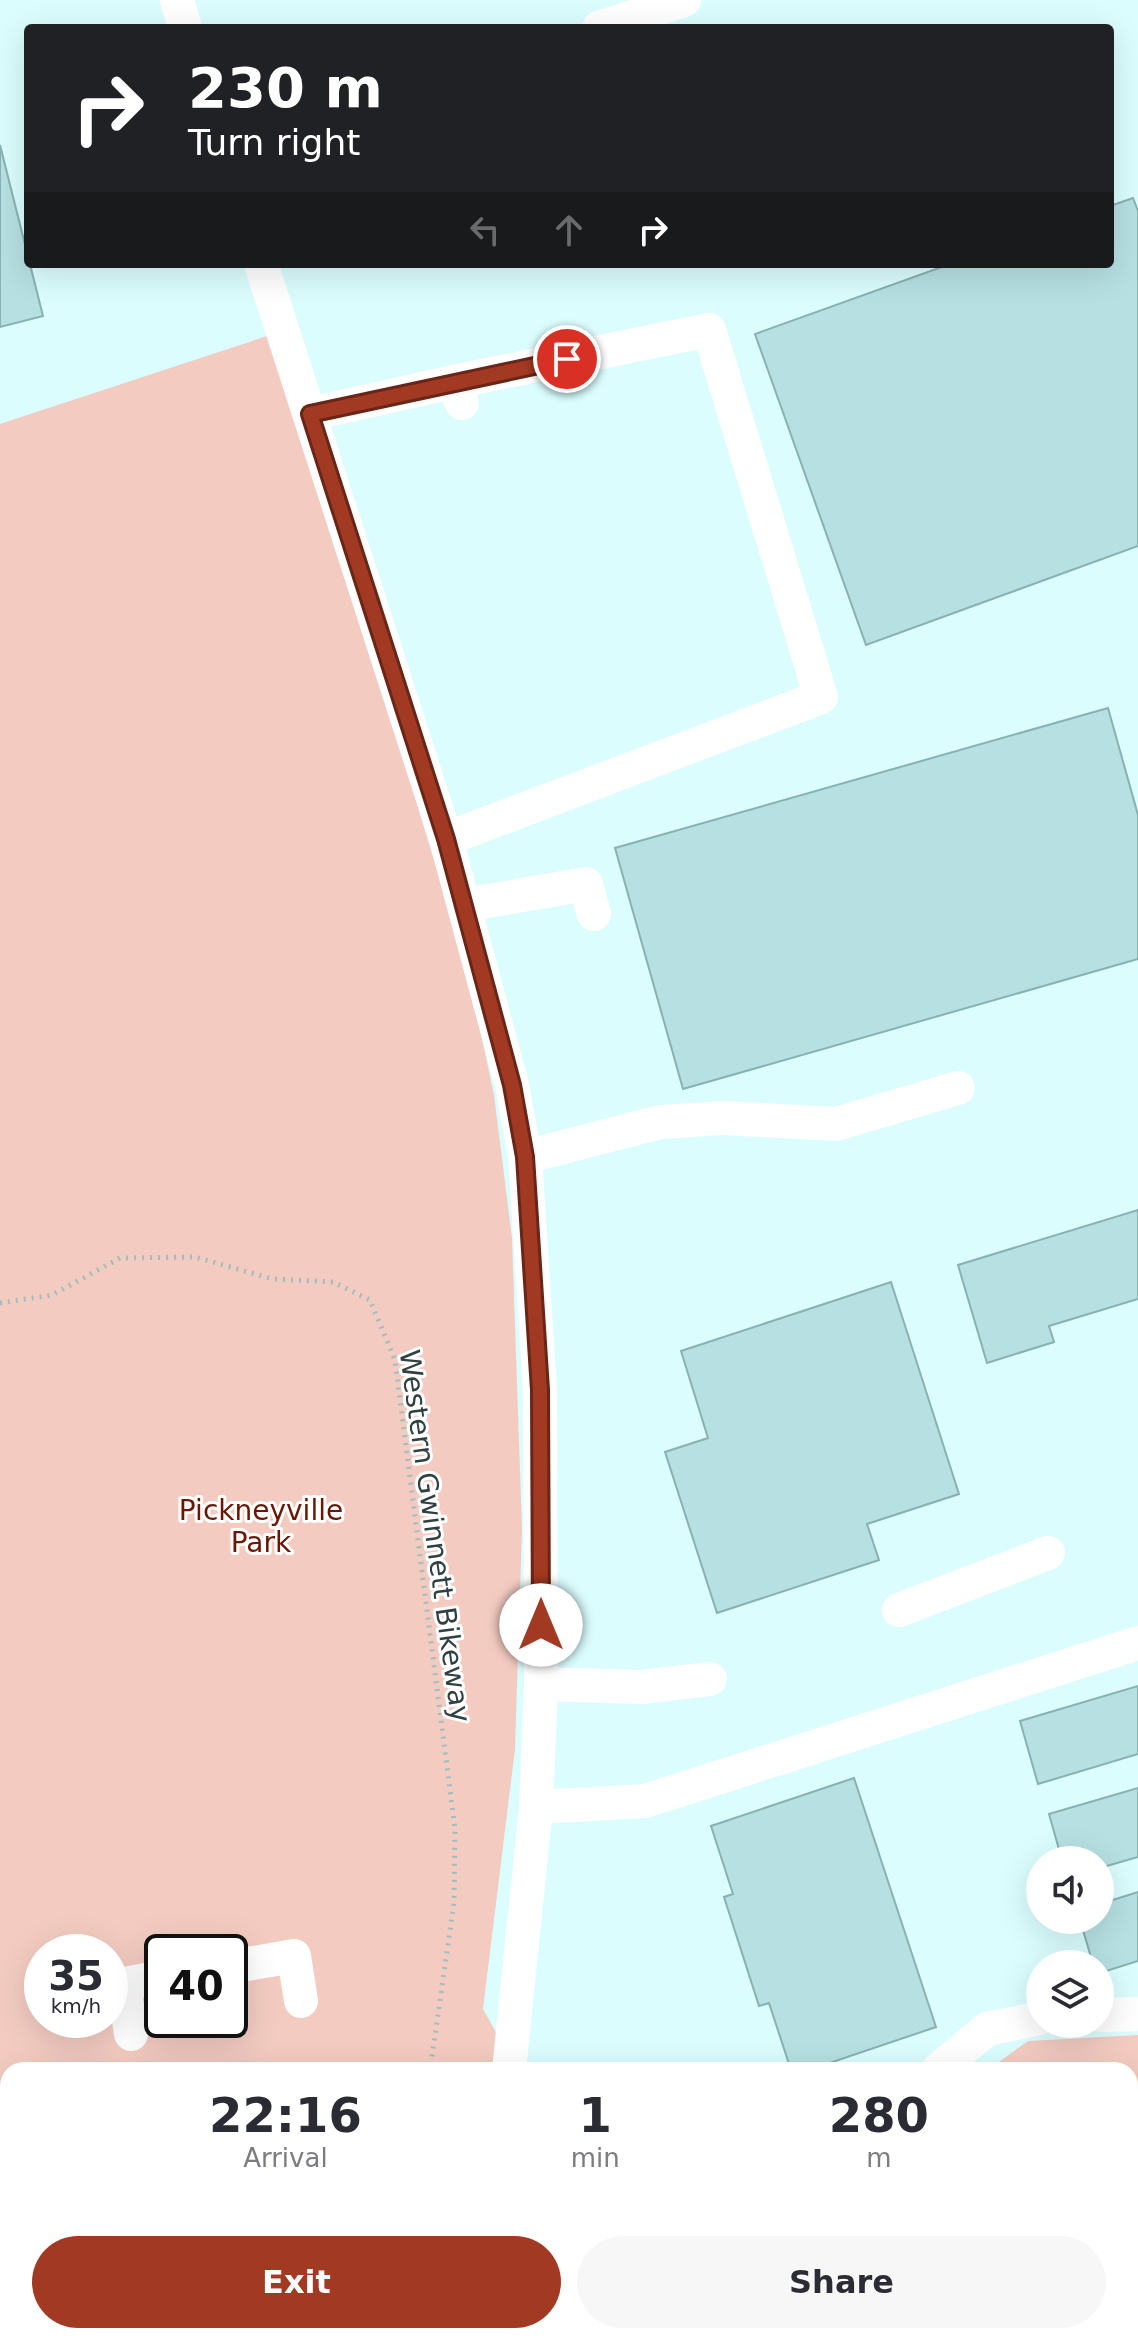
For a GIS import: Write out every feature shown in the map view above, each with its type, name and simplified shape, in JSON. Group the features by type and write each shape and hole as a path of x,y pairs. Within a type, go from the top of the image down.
{"street":[{"path":"177,0 184,24"},
{"path":"611,24 684,0"},
{"path":"262,268 446,839 512,1085 525,1157 540,1390 541,1684 536,1807 510,2062"},
{"path":"310,414 458,393 709,330 821,697 446,839"},
{"path":"465,905 586,884 594,914"},
{"path":"525,1157 660,1122 724,1118 836,1124 958,1088"},
{"path":"899,1610 1048,1553"},
{"path":"536,1807 645,1801 1138,1643"},
{"path":"541,1684 641,1687 710,1679"},
{"path":"248,1964 294,1956 301,2001"},
{"path":"131,2034 124,1984 144,1980"},
{"path":"1114,2015 1138,2014"},
{"path":"948,2062 987,2029 1026,2021"}],"path":[{"name":"Western Gwinnett Bikeway","path":"0,1303 52,1295 120,1258 195,1257 273,1279 333,1282 370,1300 395,1360 455,1829 454,1903 431,2062"}],"green space":[{"name":"Pickneyville Park","path":"267,336 423,809 420,814 467,968 494,1095 512,1238 522,1529 515,1749 483,2009 513,2062 0,2062 0,424"},
{"name":"Pickneyville Park","path":"1138,2035 1138,2062 999,2062 1028,2041"}],"building":[{"path":"0,145 24,240 24,268 31,268 43,316 0,327"},
{"path":"1133,198 1138,211 1138,546 866,645 755,334 939,268 1114,268 1114,205"},
{"path":"1108,708 1138,815 1138,959 683,1089 615,848"},
{"path":"1138,1210 1138,1299 1049,1326 1054,1342 987,1363 958,1265"},
{"path":"891,1282 959,1494 867,1524 879,1560 717,1613 665,1452 708,1438 681,1351"},
{"path":"1138,1686 1138,1754 1038,1784 1020,1721"},
{"path":"854,1778 936,2027 833,2062 788,2062 769,2003 759,2006 724,1897 733,1894 711,1826"},
{"path":"1138,1788 1138,1857 1114,1864 1114,1846 1058,1846 1049,1814"},
{"path":"1138,1892 1138,1961 1114,1969 1114,1950 1089,1950 1084,1934 1114,1934 1114,1900"}],"route":[{"path":"541,1625 540,1390 525,1157 512,1085 446,839 310,414 567,359"}]}
